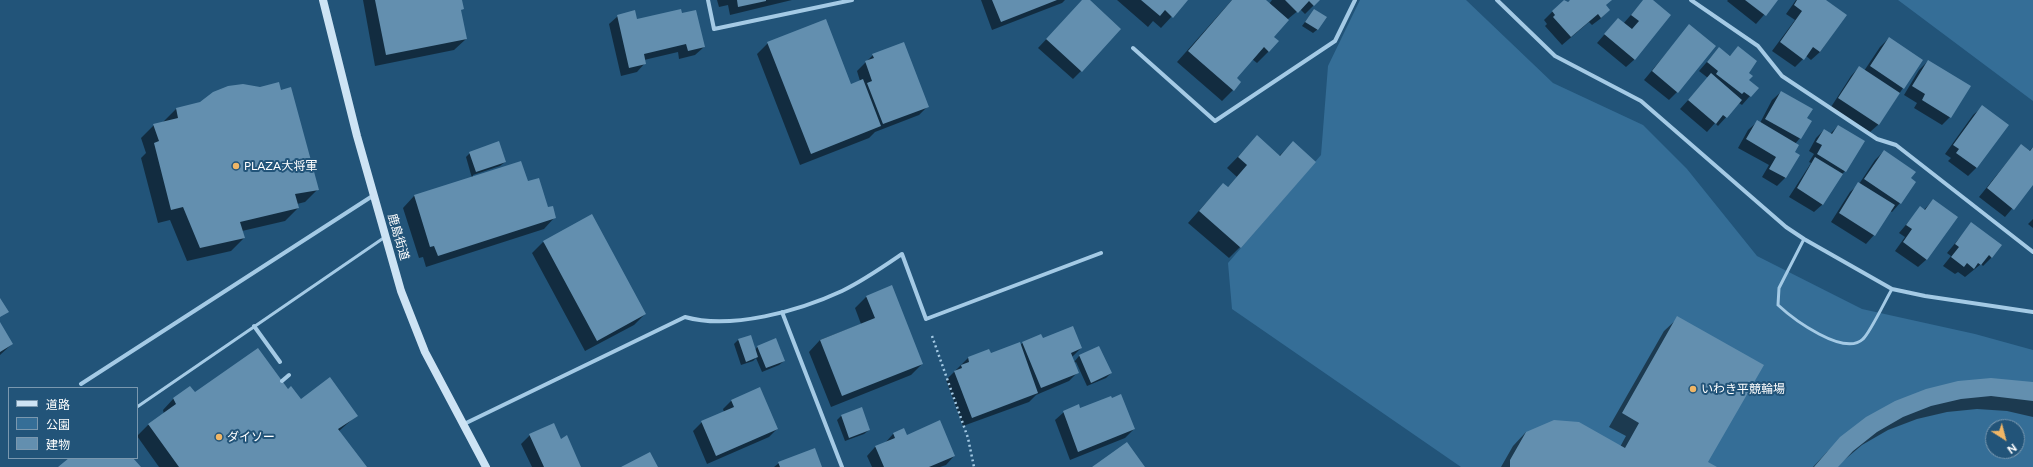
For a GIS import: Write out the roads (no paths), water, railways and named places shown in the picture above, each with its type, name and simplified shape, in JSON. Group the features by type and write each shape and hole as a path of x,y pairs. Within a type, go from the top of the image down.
{"street":[{"name":"鹿島街道","path":"323,0 357,136 401,291 425,352 486,467"},
{"path":"708,0 714,28 852,0"},
{"path":"1133,48 1215,121 1335,41 1354,0"},
{"path":"1497,0 1555,56 1641,101 1786,227 1804,239 1892,289 1925,296 2033,312"},
{"path":"1691,0 1758,46 1782,76 1876,139 1896,145 2033,252"},
{"path":"81,384 374,195"},
{"path":"464,424 685,317 700,321 743,320 782,312 842,291 902,254 926,319 1101,253"},
{"path":"782,312 842,467"},
{"path":"254,326 280,362"},
{"path":"282,380 289,375"}],"lane":[{"path":"138,406 385,237"},
{"path":"1804,239 1779,288 1778,305 1792,317 1836,343 1852,345 1864,339 1892,289"}],"place":[{"name":"PLAZA大将軍","path":"236,166"},
{"name":"いわき平競輪場","path":"1693,389"},
{"name":"ダイソー","path":"219,437"}]}
